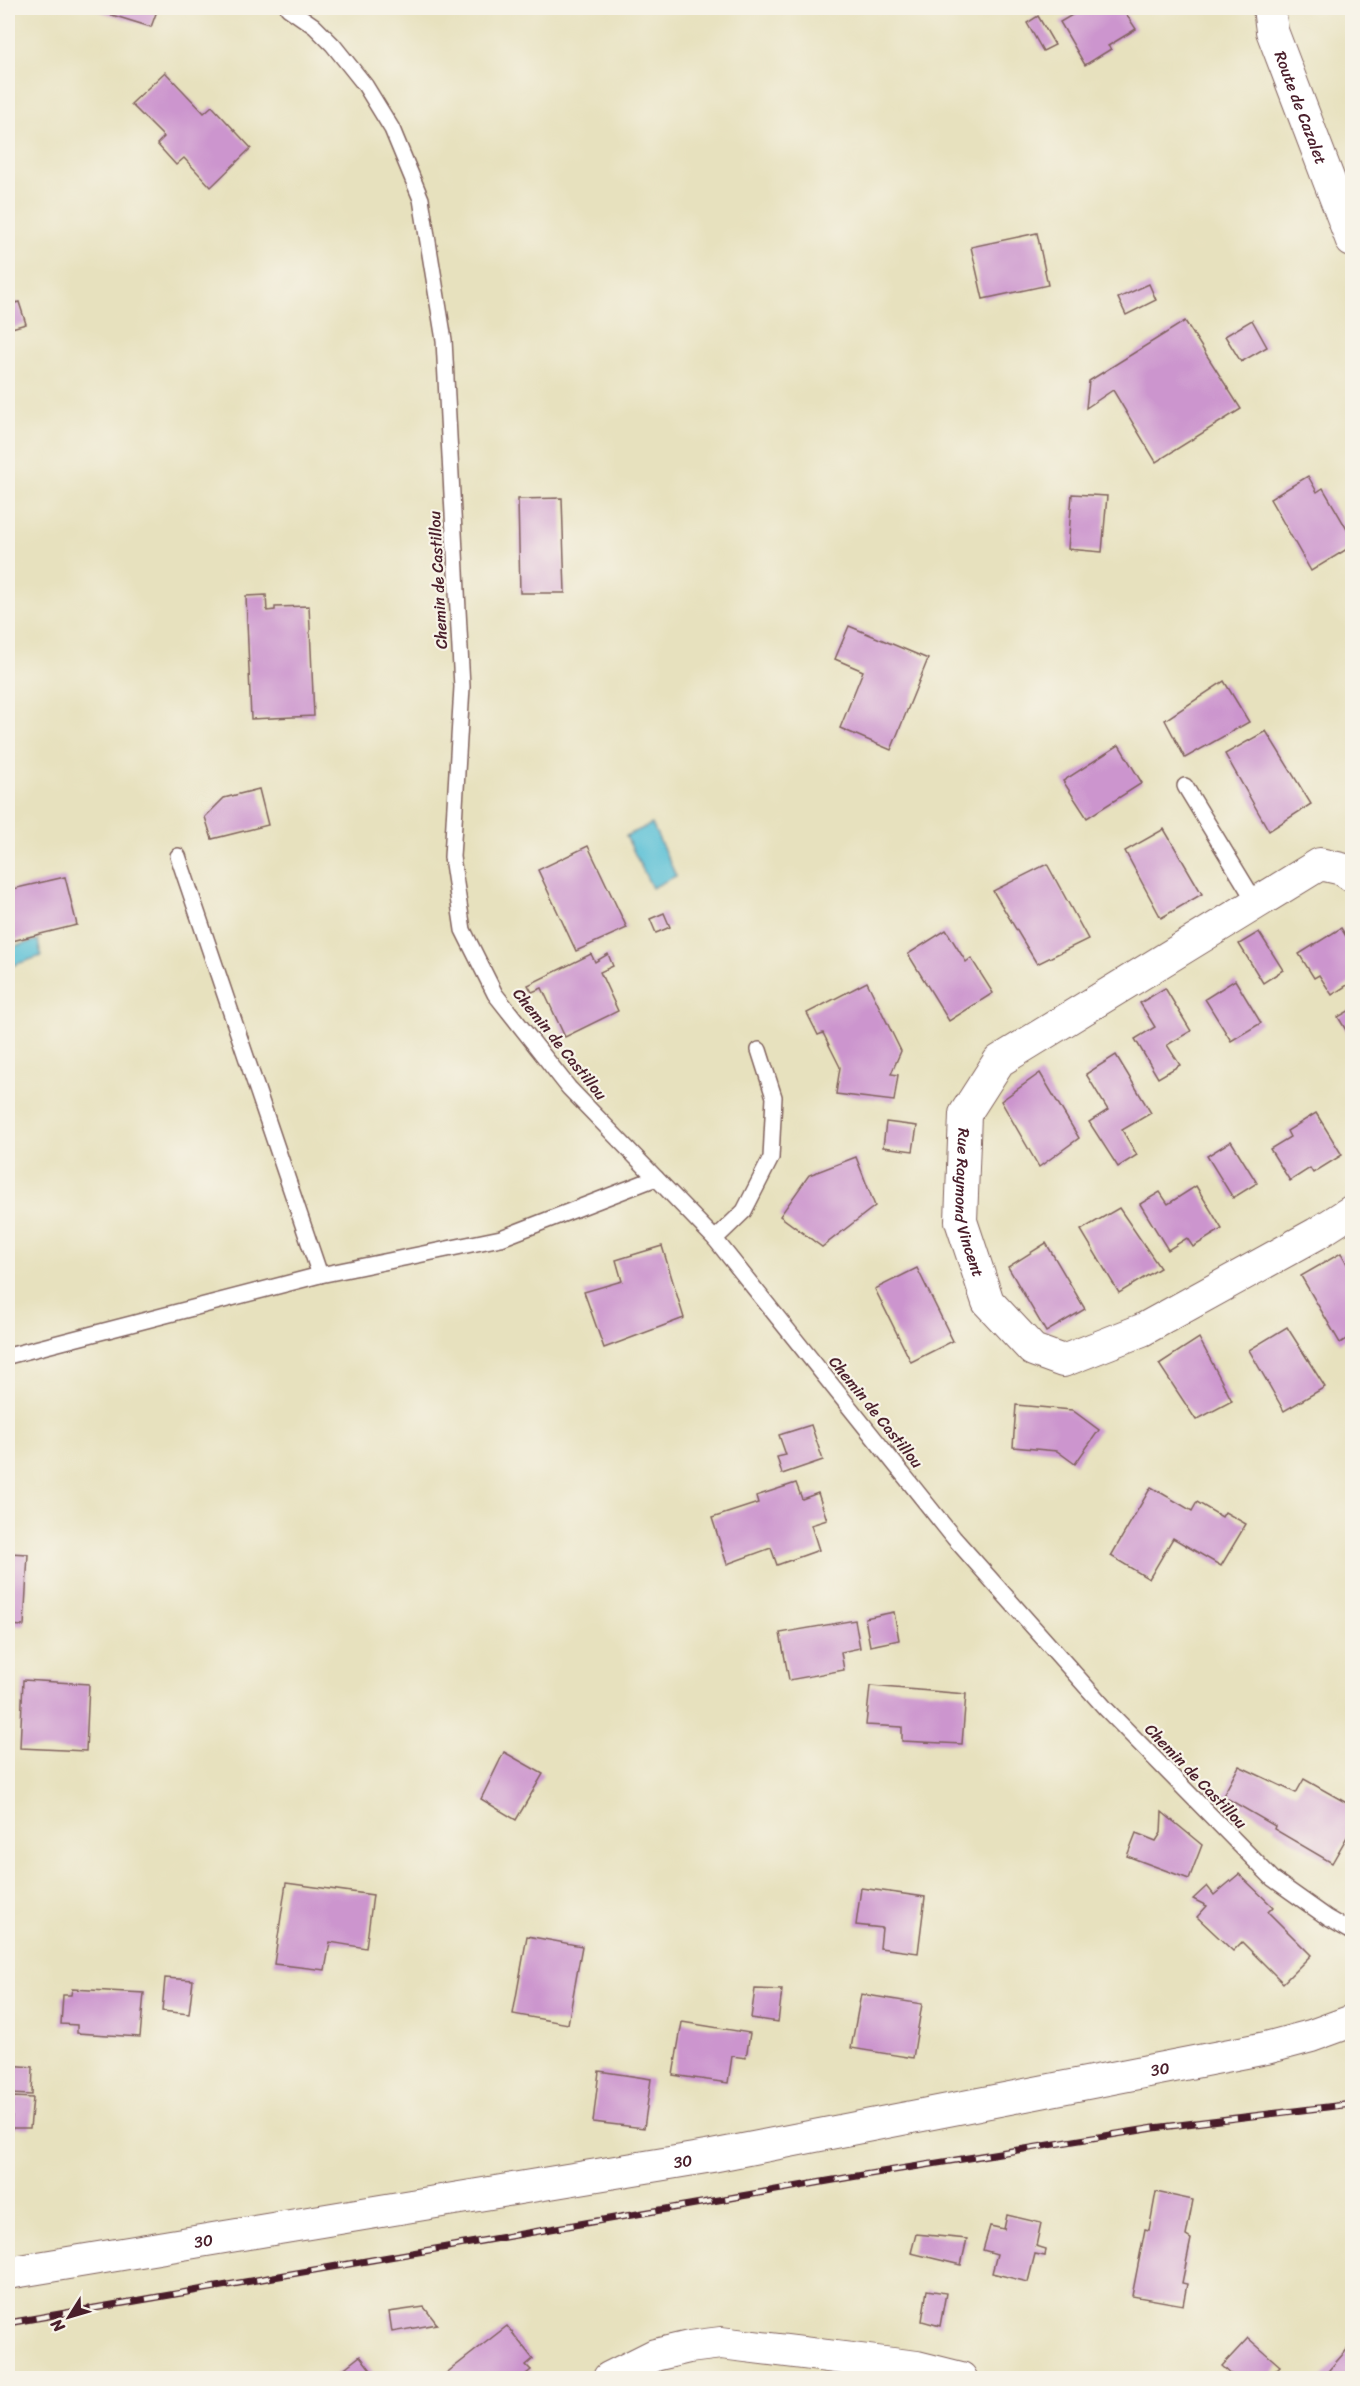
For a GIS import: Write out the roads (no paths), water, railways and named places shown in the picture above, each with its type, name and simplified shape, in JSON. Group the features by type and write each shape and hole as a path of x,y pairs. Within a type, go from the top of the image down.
{"street":[{"name":"Route de Cazalet","path":"1269,8 1272,31 1353,240"},
{"name":"Rue Raymond Vincent","path":"1353,876 1342,869 1320,864 999,1061 965,1114 961,1221 988,1302 1033,1350 1063,1361 1142,1330 1316,1234 1353,1211"},
{"name":"30","path":"8,2273 712,2156 1266,2048 1311,2036 1353,2021"},
{"path":"609,2379 655,2355 689,2347 722,2343 917,2367 961,2379"}],"lane":[{"name":"Chemin de Castillou","path":"288,8 314,26 333,45 365,85 392,129 421,199 444,340 462,687 452,857 463,930 495,994 569,1088 715,1239 954,1538 1106,1709 1273,1879 1328,1918 1353,1932"},
{"path":"1185,786 1256,903"},
{"path":"178,855 320,1275"},
{"path":"715,1239 744,1211 771,1158 774,1096 759,1050"},
{"path":"8,1356 320,1275 501,1238 656,1178"}],"water":[{"path":"652,824 676,876 652,888 626,836"},
{"path":"38,940 41,956 8,967 8,948"}],"railway":[{"path":"8,2323 851,2177 1154,2128 1352,2104"}]}
